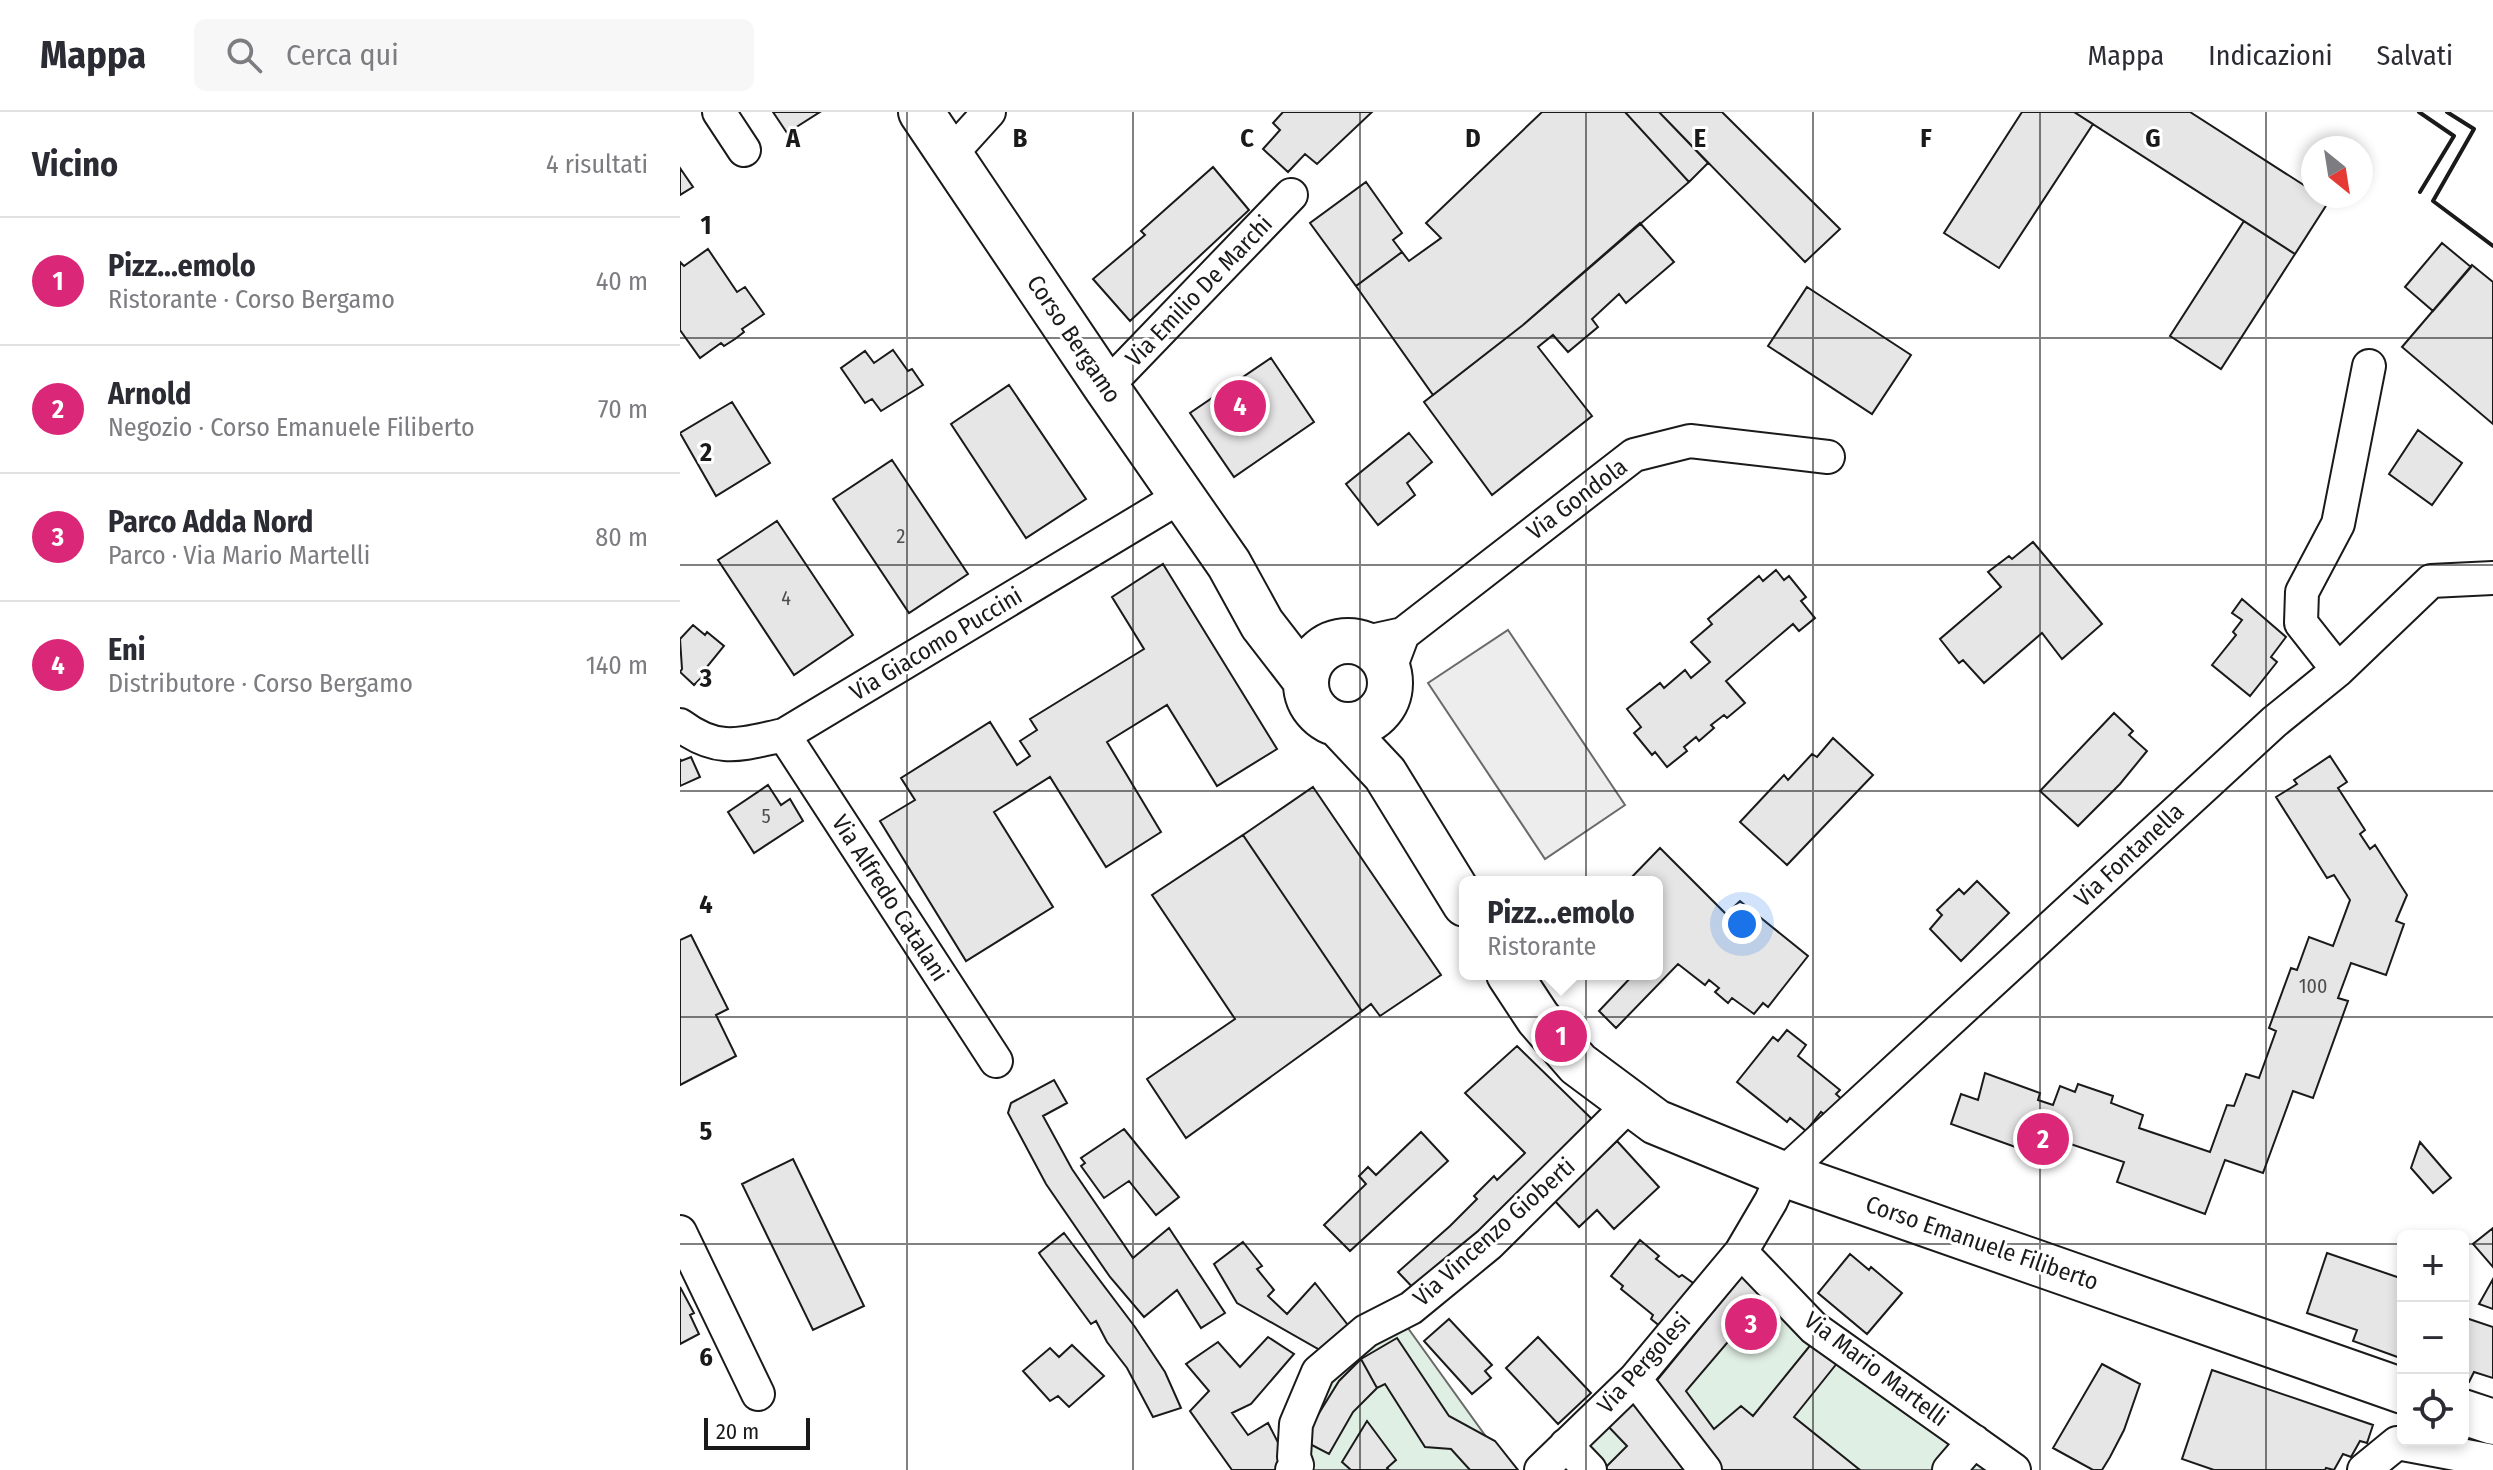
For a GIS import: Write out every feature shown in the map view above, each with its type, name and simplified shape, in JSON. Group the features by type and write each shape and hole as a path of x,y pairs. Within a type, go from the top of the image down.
{"main road":[{"name":"Corso Bergamo","path":"921,112 1229,564 1296,629 1362,663"},
{"path":"1385,774 1362,663 1307,695 1314,708 1325,719 1338,724 1385,774 1459,894"},
{"name":"Corso Emanuele Filiberto","path":"1513,980 1538,1018 1578,1064 1656,1122 1783,1174 2397,1389"},
{"path":"2469,1414 2493,1422"}],"street":[{"path":"719,112 744,150"},
{"path":"950,155 989,112"},
{"name":"Via Emilio De Marchi","path":"1106,387 1291,195"},
{"path":"2338,670 2301,623 2302,592 2338,524 2369,366"},
{"name":"Via Gondola","path":"1362,663 1634,455 1690,441 1828,457"},
{"name":"Via Giacomo Puccini","path":"680,725 716,745 742,744 784,735 1183,495"},
{"name":"Via Fontanella","path":"1783,1174 2274,722 2338,670 2431,581 2455,577 2493,578"},
{"name":"Via Alfredo Catalani","path":"784,735 996,1061"},
{"name":"Via Vincenzo Gioberti","path":"1299,1468 1294,1457 1296,1424 1318,1372 1366,1331 1411,1308 1489,1244 1630,1104"},
{"path":"1741,1252 1783,1174"},
{"path":"680,1232 758,1394"},
{"name":"Via Pergolesi","path":"1541,1470 1635,1379 1741,1252"},
{"name":"Via Mario Martelli","path":"1741,1252 1814,1328 2014,1470"},
{"path":"1635,1379 1705,1470"},
{"path":"1949,1470 1974,1441"},
{"path":"2364,1470 2397,1443 2493,1461"},
{"path":"1566,1445 1590,1470"}],"green space":[{"path":"1733,1256 2013,1470 1530,1470"},
{"path":"1400,1317 1510,1470 1276,1470 1329,1383"}],"shaded area":[{"path":"1508,630 1625,805 1545,859 1428,683"}],"building":[{"path":"773,112 820,112 787,133"},
{"path":"1283,112 1372,112 1317,164 1305,154 1288,172 1263,149 1280,130 1273,123"},
{"path":"1542,112 1625,112 1689,182 1523,325 1433,395 1356,286 1402,252 1409,261 1441,238 1426,223"},
{"path":"1625,112 1659,112 1708,163 1689,182"},
{"path":"1659,112 1722,112 1840,229 1805,262"},
{"path":"2022,112 2074,112 2093,124 1999,268 1944,233"},
{"path":"2074,112 2190,112 2301,183 2301,208 2325,208 2295,254"},
{"path":"1213,167 1249,210 1130,321 1093,279 1145,235 1141,231"},
{"path":"680,168 693,187 680,195"},
{"path":"1366,182 1402,233 1393,240 1402,252 1356,286 1310,223"},
{"path":"2244,221 2295,254 2221,369 2170,336"},
{"path":"1640,223 1674,262 1626,303 1619,294 1592,319 1598,327 1568,352 1553,335 1538,347 1592,416 1492,495 1424,402 1523,325"},
{"path":"2442,243 2471,267 2433,311 2405,287"},
{"path":"708,249 737,292 745,287 764,314 742,329 744,332 735,339 724,346 721,343 700,358 680,330 680,262 684,266"},
{"path":"2472,265 2493,282 2493,424 2402,347"},
{"path":"1807,287 1911,355 1872,414 1768,346"},
{"path":"893,350 923,385 881,411 872,399 865,403 841,368 865,351 874,363"},
{"path":"1271,358 1314,422 1234,477 1190,413"},
{"path":"1009,385 1086,499 1026,538 951,424"},
{"path":"732,402 770,463 716,496 680,433"},
{"path":"2418,430 2462,463 2432,505 2389,474"},
{"path":"1409,433 1432,462 1407,483 1415,495 1378,525 1346,484"},
{"path":"892,460 968,574 909,613 833,499"},
{"path":"777,521 853,635 794,675 718,560"},
{"path":"2033,542 2102,624 2062,659 2042,633 1984,683 1963,660 1959,663 1940,639 2001,587 1988,572 2009,556 2012,559"},
{"path":"1163,564 1277,749 1217,786 1167,705 1107,742 1161,832 1106,867 1050,777 994,812 1053,907 966,961 880,821 915,800 901,778 990,722 1017,765 1030,756 1020,741 1037,730 1030,719 1144,649 1112,597"},
{"path":"1776,570 1784,580 1789,576 1806,597 1801,601 1815,618 1799,631 1793,624 1726,681 1745,703 1727,718 1724,715 1711,725 1714,728 1699,741 1696,737 1684,747 1687,751 1667,767 1655,752 1652,755 1634,733 1641,727 1627,709 1660,683 1664,688 1685,670 1691,678 1710,662 1691,642 1712,624 1708,619 1759,576 1763,581"},
{"path":"2242,599 2286,637 2271,657 2277,662 2250,696 2212,665 2236,635 2233,632 2242,620 2232,613"},
{"path":"693,625 724,646 706,668 709,670 694,685 680,672 680,639"},
{"path":"2114,713 2133,731 2129,735 2147,751 2120,784 2078,826 2040,791"},
{"path":"1833,738 1873,775 1787,865 1740,822 1784,775 1788,780 1812,754 1817,757"},
{"path":"2330,756 2347,782 2338,788 2365,830 2360,834 2370,849 2375,845 2407,895 2396,921 2404,924 2386,975 2351,963 2338,998 2348,1001 2313,1098 2293,1091 2263,1173 2225,1160 2205,1214 2117,1182 2124,1162 2044,1135 2038,1155 1951,1124 1961,1094 1978,1100 1985,1073 2040,1093 2038,1100 2053,1105 2060,1086 2075,1092 2078,1084 2113,1096 2111,1103 2143,1115 2139,1128 2210,1152 2227,1105 2234,1106 2246,1074 2259,1078 2276,1031 2269,1028 2291,968 2297,970 2309,937 2333,946 2350,900 2334,875 2327,878 2276,797 2297,784 2294,780"},
{"path":"691,757 700,777 680,786 680,759"},
{"path":"768,785 781,805 790,799 803,821 754,853 728,812"},
{"path":"1313,787 1441,975 1380,1016 1371,1004 1362,1011 1243,835"},
{"path":"1243,835 1362,1011 1186,1138 1147,1079 1235,1019 1152,895"},
{"path":"1660,848 1726,914 1740,901 1808,956 1768,1007 1763,1003 1754,1014 1732,998 1728,1003 1715,992 1719,988 1709,980 1705,985 1678,964 1663,979 1663,876 1633,876"},
{"path":"1977,881 2009,913 1961,961 1930,929 1942,915 1937,910 1959,889 1964,894"},
{"path":"691,935 728,1009 716,1015 736,1056 680,1085 680,940"},
{"path":"1628,980 1662,980 1616,1028 1599,1011"},
{"path":"1787,1030 1806,1045 1798,1056 1840,1090 1836,1094 1847,1104 1833,1121 1821,1112 1806,1131 1790,1118 1787,1122 1737,1082 1773,1037 1778,1041"},
{"path":"1517,1046 1597,1124 1419,1294 1398,1272 1477,1199 1474,1196 1494,1176 1497,1180 1525,1153 1465,1093"},
{"path":"1054,1080 1067,1103 1043,1116 1072,1169 1133,1258 1169,1228 1225,1313 1201,1328 1177,1290 1144,1317 1110,1277 1046,1184 1008,1113 1011,1103"},
{"path":"1124,1129 1179,1197 1156,1215 1129,1181 1104,1198 1081,1166 1085,1163 1081,1158"},
{"path":"1421,1132 1448,1161 1350,1251 1324,1225 1366,1184 1359,1176 1368,1167 1376,1175"},
{"path":"1617,1141 1659,1187 1614,1229 1597,1210 1579,1227 1554,1200"},
{"path":"2420,1142 2451,1178 2433,1193 2411,1168"},
{"path":"793,1159 864,1306 813,1330 742,1184"},
{"path":"2493,1228 2493,1267 2473,1244"},
{"path":"1064,1233 1135,1327 1165,1372 1181,1408 1153,1417 1127,1368 1096,1321 1091,1324 1041,1256 1039,1253"},
{"path":"1640,1240 1659,1256 1656,1259 1700,1288 1666,1331 1611,1276"},
{"path":"1243,1242 1262,1266 1257,1269 1274,1290 1268,1296 1287,1314 1315,1283 1351,1329 1320,1350 1237,1303 1214,1264"},
{"path":"2327,1253 2397,1277 2397,1357 2353,1341 2357,1330 2307,1313"},
{"path":"1850,1254 1902,1293 1867,1334 1818,1293"},
{"path":"1743,1275 1768,1295 1686,1391 1714,1429 1741,1406 1753,1416 1817,1337 1842,1357 1794,1417 1860,1470 1715,1470 1649,1390"},
{"path":"2493,1279 2493,1309 2479,1304"},
{"path":"680,1287 694,1313 690,1315 699,1334 680,1344"},
{"path":"1449,1319 1492,1365 1485,1371 1491,1378 1472,1394 1424,1341"},
{"path":"2469,1319 2493,1327 2493,1378 2474,1372 2469,1382"},
{"path":"1268,1337 1294,1354 1251,1404 1232,1413 1248,1435 1268,1423 1289,1464 1281,1470 1232,1470 1190,1411 1209,1391 1186,1364 1218,1342 1240,1367"},
{"path":"1538,1337 1591,1393 1558,1424 1506,1368"},
{"path":"1397,1338 1449,1416 1495,1441 1518,1470 1470,1470 1451,1449 1425,1447 1385,1384 1377,1388 1361,1359"},
{"path":"1072,1345 1104,1376 1069,1407 1058,1396 1050,1401 1023,1371 1050,1348 1059,1357"},
{"path":"1361,1359 1377,1388 1353,1412 1329,1454 1306,1442 1316,1418 1339,1381"},
{"path":"2102,1364 2140,1384 2124,1430 2110,1457 2102,1470 2093,1470 2053,1448"},
{"path":"2212,1370 2373,1425 2367,1443 2360,1441 2351,1457 2343,1454 2334,1470 2214,1470 2182,1459"},
{"path":"1632,1398 1702,1470 1603,1470 1627,1446 1605,1423"},
{"path":"1367,1421 1396,1460 1387,1468 1389,1470 1351,1470 1342,1462"}],"wall":[{"path":"2419,112 2454,136 2420,192"},
{"path":"2447,112 2474,129 2433,201 2493,246"}],"place":[{"name":"Eni","path":"1240,406"},
{"name":"Pizz...emolo","path":"1561,1036"},
{"name":"Arnold","path":"2043,1139"},
{"name":"Parco Adda Nord","path":"1751,1324"}]}
